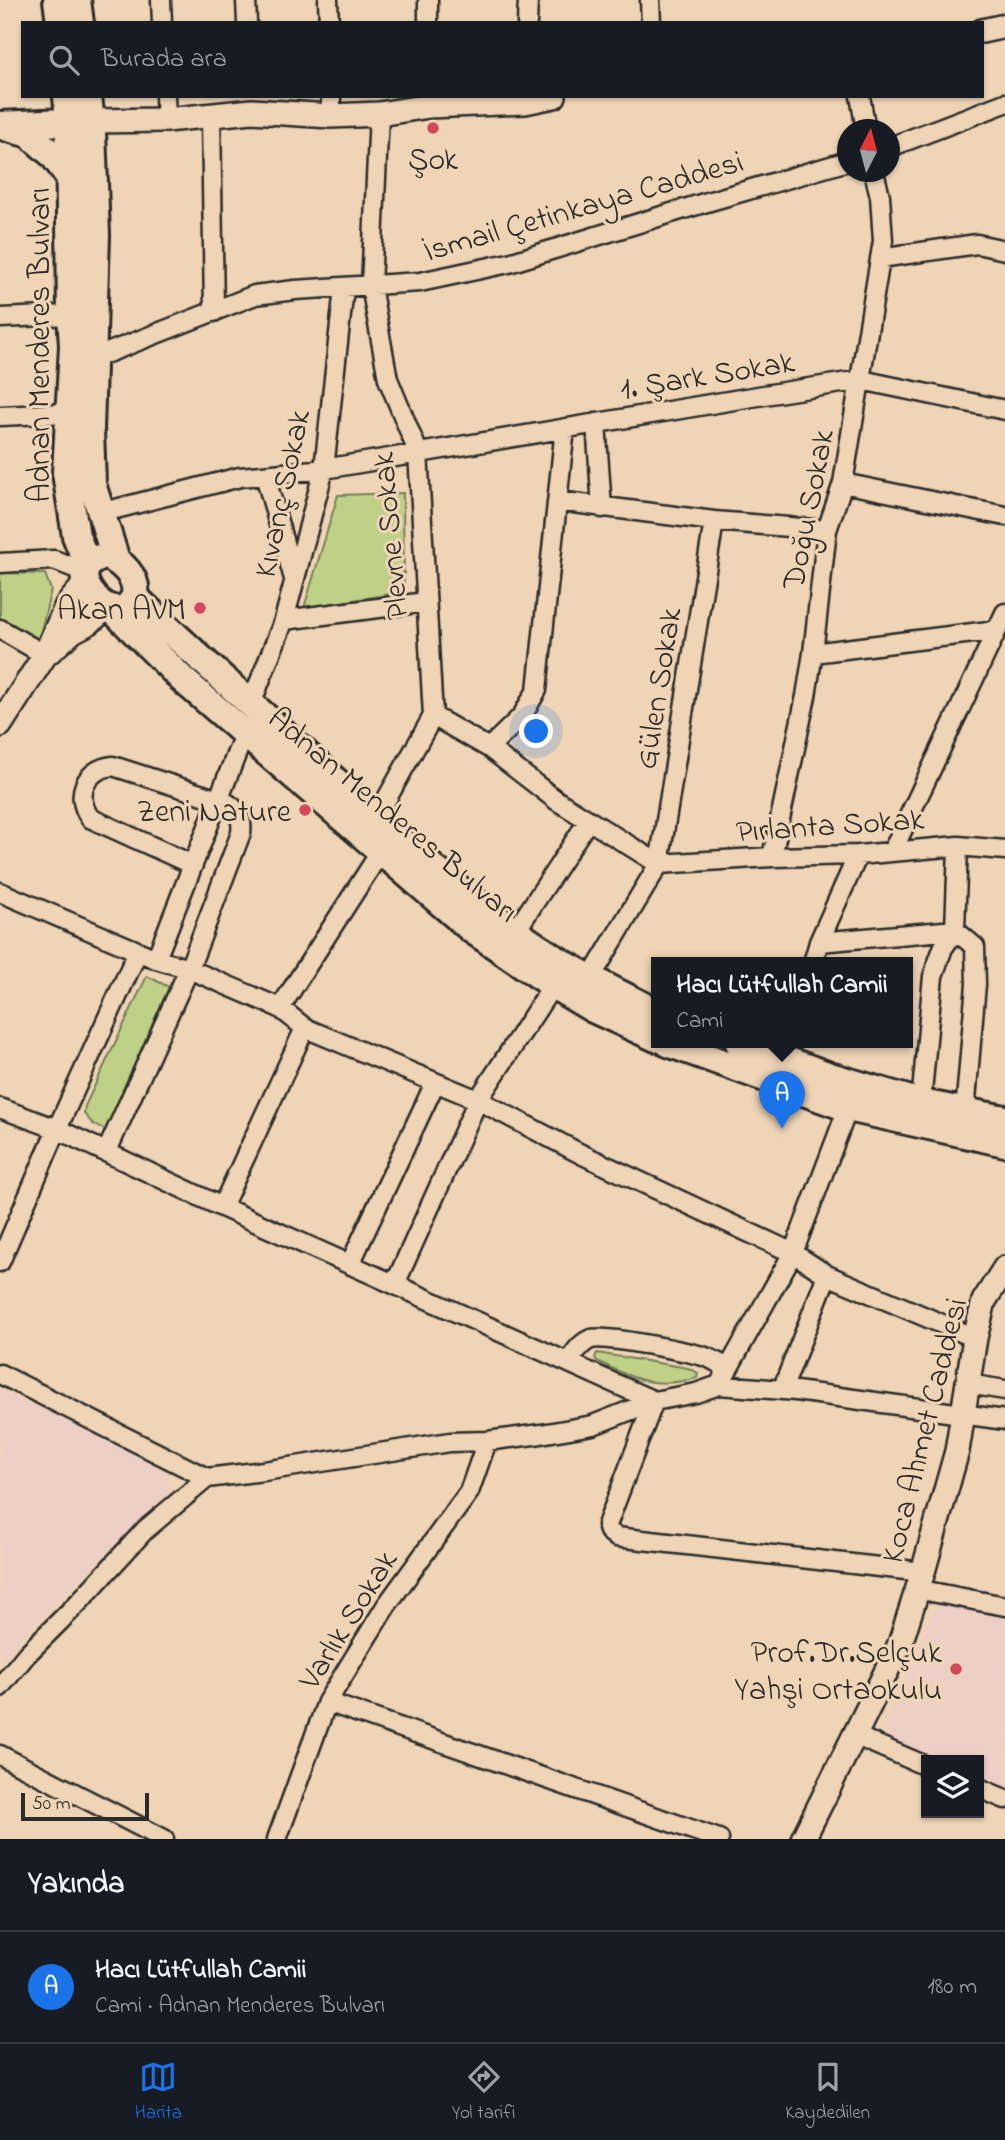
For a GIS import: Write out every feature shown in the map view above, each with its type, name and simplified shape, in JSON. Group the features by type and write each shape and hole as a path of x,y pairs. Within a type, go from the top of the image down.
{"main road":[{"path":"57,0 60,21"},
{"path":"77,0 80,21"},
{"path":"0,125 79,109"},
{"name":"Adnan Menderes Bulvarı","path":"79,109 70,178 73,346 66,473 76,536 86,574"},
{"name":"Adnan Menderes Bulvarı","path":"79,109 96,234 90,431 92,484 116,560"},
{"path":"0,125 29,134 53,155 70,178"},
{"path":"107,556 116,560 130,573 135,586 118,605 96,600 86,574 91,560 107,556"},
{"name":"Adnan Menderes Bulvarı","path":"118,605 188,649 433,868 515,932 590,979 651,1010"},
{"name":"Adnan Menderes Bulvarı","path":"118,605 183,680 471,929 593,1009 651,1036"},
{"path":"682,1048 848,1108 1005,1143"},
{"path":"770,1048 788,1051 830,1076 921,1103 1005,1119"}],"street":[{"path":"161,0 162,21"},
{"path":"246,0 247,21"},
{"path":"328,0 329,21"},
{"path":"428,0 428,21"},
{"path":"527,21 528,0"},
{"path":"650,0 650,21"},
{"path":"984,31 1005,26"},
{"path":"165,98 166,120"},
{"path":"860,98 864,119"},
{"path":"79,109 166,120 211,116 251,104 331,106 380,114 429,101 525,99"},
{"path":"900,143 1005,103"},
{"name":"Plevne Sokak","path":"380,114 371,286 388,379 418,452 433,716"},
{"path":"211,116 214,312"},
{"name":"İsmail Çetinkaya Caddesi","path":"92,359 256,295 420,282 509,263 837,164"},
{"name":"Doğu Sokak","path":"772,857 813,653 827,530 843,483 883,241 876,182"},
{"path":"880,258 977,243 1005,250"},
{"name":"Kıvanç Sokak","path":"251,704 284,620 324,469 344,288"},
{"path":"0,318 71,315"},
{"name":"1. Şark Sokak","path":"100,513 240,477 324,469 861,380 1005,410"},
{"path":"0,416 69,413"},
{"path":"596,422 602,508"},
{"path":"489,748 522,716 537,690 565,428"},
{"path":"265,475 294,581"},
{"path":"843,483 1005,516"},
{"path":"558,501 714,521 827,530"},
{"name":"Gülen Sokak","path":"659,864 714,521"},
{"path":"0,563 54,560 86,574 67,605 45,655 0,725"},
{"path":"284,620 425,602"},
{"path":"45,655 73,631 118,605"},
{"path":"893,850 1005,613"},
{"path":"0,629 45,655"},
{"path":"813,653 997,630"},
{"path":"376,818 433,716 489,748 556,800 659,864 590,979"},
{"path":"156,959 245,732"},
{"path":"107,1152 189,969 241,833 242,821 236,810 219,800 113,765 92,773 83,786 82,803 90,818 193,865"},
{"path":"515,932 587,821"},
{"path":"921,1103 933,976 943,948 955,930 958,845"},
{"name":"Pırlanta Sokak","path":"659,864 858,855 958,845 1005,850"},
{"path":"280,1008 381,851"},
{"path":"815,957 858,855"},
{"path":"0,892 156,959 189,969 280,1008 305,1028 478,1100 581,1154 793,1253 827,1275 975,1338"},
{"path":"819,942 955,930 975,947 976,968 965,1112"},
{"path":"0,1262 138,951"},
{"path":"396,1284 478,1100 553,985"},
{"path":"222,1207 305,1028"},
{"path":"350,1264 435,1083"},
{"path":"0,1108 57,1129 222,1207 654,1401"},
{"path":"719,1385 793,1253 848,1108"},
{"name":"Koca Ahmet Caddesi","path":"803,1839 900,1644 957,1451 975,1338 984,1301 1005,1268"},
{"path":"782,1390 827,1275"},
{"path":"568,1362 582,1344 591,1339 602,1338 708,1358 728,1368"},
{"path":"0,1374 207,1478"},
{"path":"968,1384 1005,1390"},
{"path":"0,1687 27,1654 145,1530 207,1478 450,1442 487,1441 593,1424 654,1401 719,1385 782,1390 1005,1420"},
{"path":"654,1401 607,1525 616,1537 919,1581 1005,1606"},
{"name":"Varlık Sokak","path":"277,1839 327,1702 386,1606 469,1492 487,1441"},
{"path":"327,1702 719,1839"},
{"path":"854,1735 921,1764"},
{"path":"0,1755 164,1839"},
{"path":"984,1790 1005,1799"}],"shaded area":[{"path":"0,1389 168,1469 170,1492 37,1621 0,1664"},
{"name":"Prof.Dr.Selçuk Yahşi Ortaokulu","path":"941,1603 1005,1614 1005,1790 984,1780 984,1755 924,1755 885,1738 885,1724 931,1615"}],"green space":[{"path":"403,493 404,592 304,608 338,495"},
{"path":"0,573 45,574 51,590 39,639 0,618"},
{"path":"147,976 169,987 107,1131 93,1124 84,1114 85,1106"},
{"path":"597,1353 688,1368 698,1373 697,1378 669,1383 634,1378 597,1361"}],"place":[{"name":"Şok","path":"433,128"},
{"name":"Akan AVM","path":"200,608"},
{"name":"Zeni Nature","path":"305,810"},
{"name":"Hacı Lütfullah Camii","path":"782,1129"},
{"name":"Prof.Dr.Selçuk Yahşi Ortaokulu","path":"956,1669"}]}
